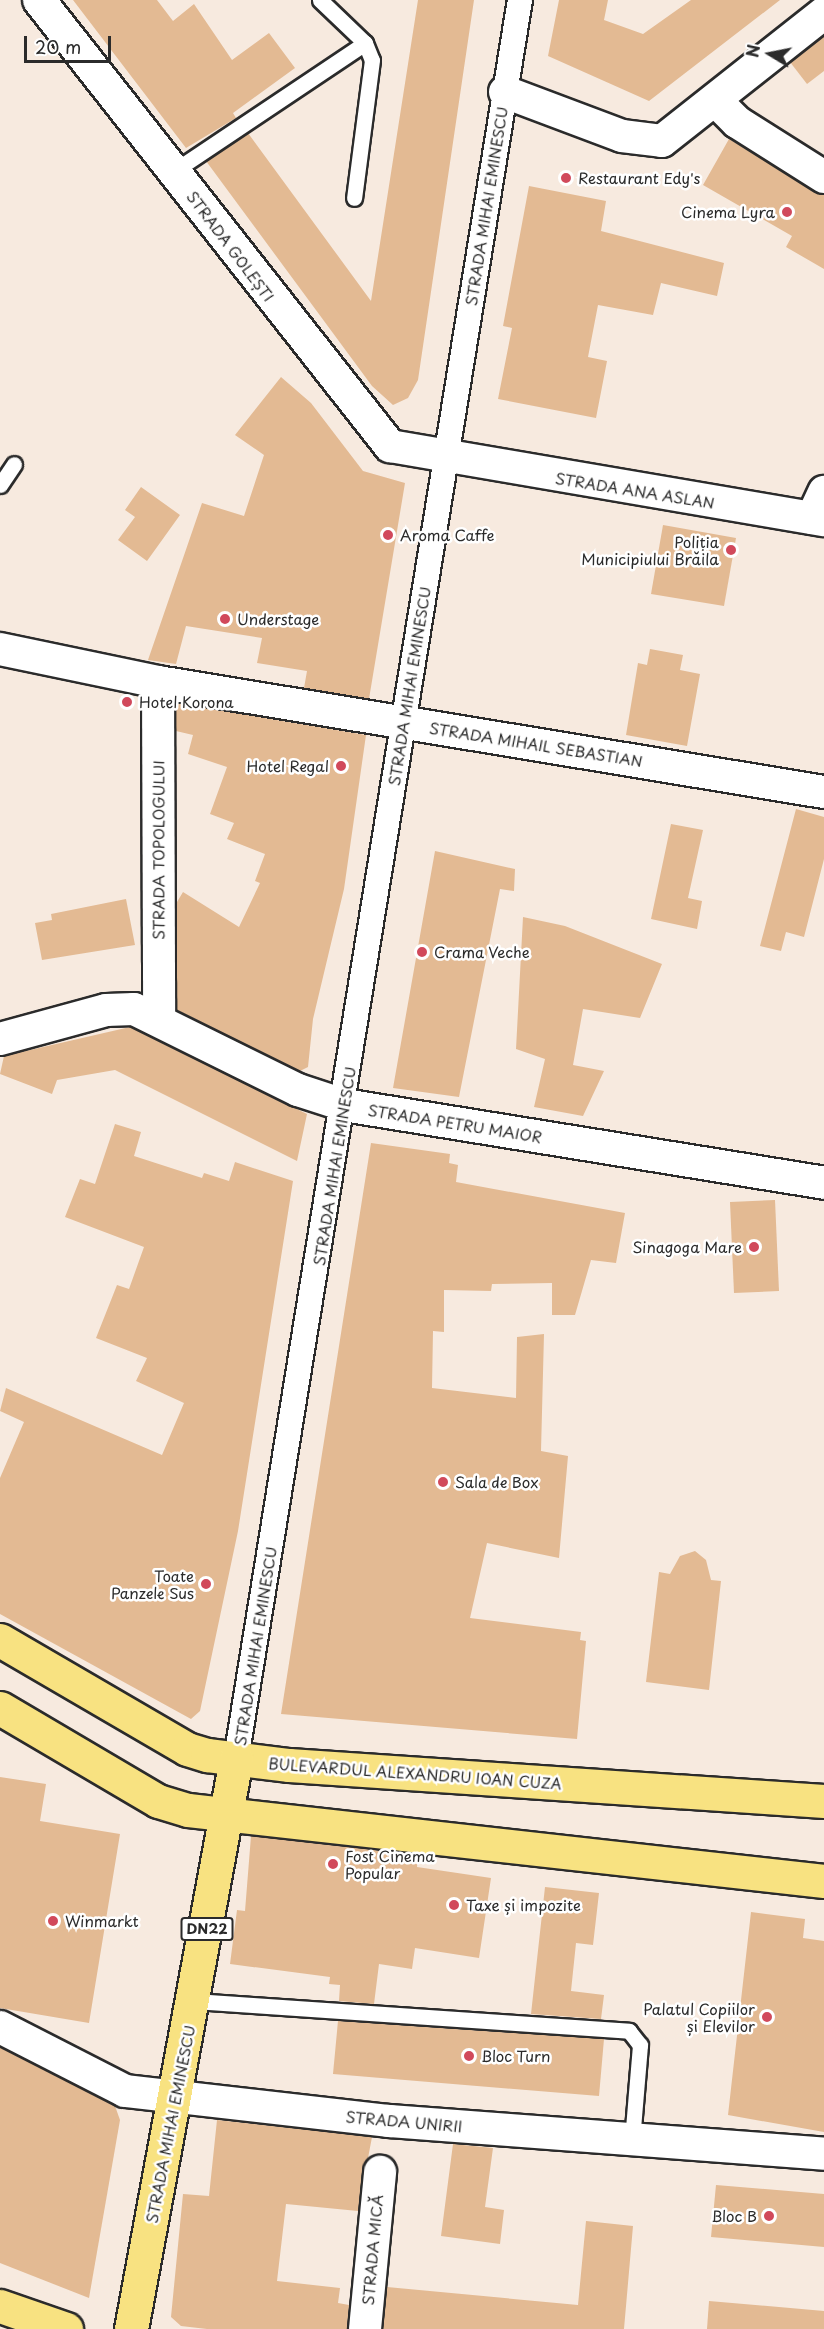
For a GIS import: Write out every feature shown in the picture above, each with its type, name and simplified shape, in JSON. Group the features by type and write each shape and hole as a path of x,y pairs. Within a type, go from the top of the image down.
{"main road":[{"name":"BULEVARDUL ALEXANDRU IOAN CUZA","path":"0,1640 187,1749 236,1759 824,1801"},
{"path":"0,1708 158,1801 227,1817 824,1881"},
{"name":"STRADA MIHAI EMINESCU","path":"131,2329 194,2001 236,1759"},
{"path":"0,2306 66,2329"}],"street":[{"name":"STRADA GOLEȘTI","path":"39,0 379,437 399,450 445,460"},
{"name":"STRADA MIHAI EMINESCU","path":"236,1759 344,1105 403,723 520,0"},
{"path":"505,92 651,142 675,135 824,13"},
{"path":"715,100 737,122 824,177"},
{"name":"STRADA ANA ASLAN","path":"445,460 820,510"},
{"name":"STRADA MIHAIL SEBASTIAN","path":"0,649 158,682 824,792"},
{"name":"STRADA TOPOLOGULUI","path":"158,682 159,1019"},
{"name":"STRADA PETRU MAIOR","path":"0,1039 106,1010 134,1009 159,1019 298,1090 344,1105 824,1183"},
{"name":"STRADA UNIRII","path":"0,2027 125,2091 174,2098 632,2140 824,2154"},
{"name":"STRADA MICĂ","path":"365,2329 380,2172"}],"lane":[{"path":"320,0 365,43 372,60 354,198"},
{"path":"174,171 365,43"},
{"path":"0,485 14,464"},
{"path":"194,2001 629,2031 640,2045 632,2140"}],"building":[{"path":"73,0 157,0 173,21 194,4 232,60 269,33 295,68 233,113 236,118 186,148"},
{"path":"418,0 474,0 418,380 408,398 393,405 372,386 206,161 248,133 371,301"},
{"path":"559,0 608,0 604,20 643,34 691,0 780,0 649,101 548,56"},
{"path":"824,36 824,71 807,84 790,62"},
{"name":"Cinema Lyra","path":"729,139 824,195 824,269 786,247 792,236 703,185"},
{"path":"529,186 606,201 601,231 724,263 717,296 661,283 653,315 598,305 588,357 607,361 596,418 498,399 512,328 503,326"},
{"path":"281,377 311,403 363,471 405,483 369,699 304,688 307,671 257,663 262,638 186,626 176,664 148,660 202,503 244,516 264,455 235,435"},
{"path":"141,487 180,515 147,561 118,540 135,517 125,510"},
{"path":"663,525 736,538 724,606 651,594"},
{"path":"650,649 683,655 680,670 700,674 687,746 626,735 638,663 647,665"},
{"path":"176,703 366,735 344,889 313,1019 308,1067 300,1071 177,1010 177,902 183,892 239,927 260,883 255,881 265,854 227,839 234,823 210,814 227,767 188,754 193,735 176,731"},
{"path":"796,809 824,817 824,859 804,937 786,932 781,951 760,946"},
{"path":"671,824 703,830 688,898 702,901 697,929 651,919"},
{"path":"435,851 515,869 514,891 500,889 459,1097 393,1088"},
{"path":"126,899 135,945 42,960 35,923 52,920 51,914"},
{"path":"523,917 565,926 662,964 640,1018 583,1009 573,1065 604,1071 583,1116 534,1107 545,1059 516,1049"},
{"path":"130,1027 307,1114 297,1161 115,1070 57,1080 52,1094 0,1074 4,1056"},
{"path":"115,1124 141,1132 134,1156 202,1178 204,1173 229,1181 235,1162 293,1181 238,1531 200,1711 191,1719 0,1614 0,1478 24,1422 0,1411 6,1388 162,1455 184,1403 136,1381 147,1358 96,1338 117,1285 129,1289 144,1247 65,1217 80,1179 95,1184"},
{"path":"371,1143 450,1154 449,1163 458,1165 456,1182 625,1213 616,1263 591,1260 575,1315 552,1315 552,1283 492,1284 491,1291 444,1290 444,1332 433,1331 432,1388 516,1398 517,1337 544,1334 541,1451 568,1456 559,1558 487,1543 470,1618 581,1632 580,1640 586,1641 577,1739 281,1714"},
{"name":"Sinagoga Mare","path":"775,1200 779,1291 734,1293 730,1202"},
{"path":"695,1551 706,1560 711,1580 721,1581 709,1690 646,1682 659,1572 670,1574 680,1556"},
{"name":"Winmarkt","path":"0,1777 46,1784 40,1821 120,1834 89,2023 0,2008"},
{"path":"251,1836 418,1855 417,1867 491,1878 479,1958 415,1948 412,1969 379,1964 374,2004 339,2001 340,1985 329,1984 330,1977 230,1964 237,1910 245,1911"},
{"path":"545,1887 599,1893 593,1945 576,1943 571,1991 604,1995 601,2019 531,2014"},
{"name":"Palatul Copiilor și Elevilor","path":"751,1912 805,1919 803,1938 824,1941 824,2132 728,2115"},
{"name":"Bloc Turn","path":"338,2021 604,2039 599,2096 333,2074"},
{"path":"0,2047 115,2106 120,2120 89,2298 0,2263"},
{"path":"217,2120 372,2137 358,2211 286,2204 277,2281 340,2288 338,2303 349,2305 347,2329 207,2329 181,2326 171,2317 183,2194 209,2196"},
{"path":"453,2144 493,2148 485,2207 504,2210 500,2244 441,2236"},
{"name":"Bloc B","path":"716,2185 824,2194 824,2247 711,2237"},
{"path":"586,2221 633,2226 624,2329 383,2329 387,2287 578,2305"},
{"path":"709,2301 824,2311 824,2329 707,2329"}],"place":[{"name":"Restaurant Edy's","path":"566,178"},
{"name":"Cinema Lyra","path":"787,212"},
{"name":"Aroma Caffe","path":"388,535"},
{"name":"Poliția Municipiului Brăila","path":"731,550"},
{"name":"Understage","path":"225,619"},
{"name":"Hotel Korona","path":"127,702"},
{"name":"Hotel Regal","path":"341,766"},
{"name":"Crama Veche","path":"422,952"},
{"name":"Sinagoga Mare","path":"754,1247"},
{"name":"Sala de Box","path":"443,1482"},
{"name":"Toate Panzele Sus","path":"206,1584"},
{"name":"Fost Cinema Popular","path":"333,1864"},
{"name":"Taxe și impozite","path":"454,1905"},
{"name":"Winmarkt","path":"53,1921"},
{"name":"Palatul Copiilor și Elevilor","path":"767,2017"},
{"name":"Bloc Turn","path":"469,2056"},
{"name":"Bloc B","path":"769,2216"}]}
